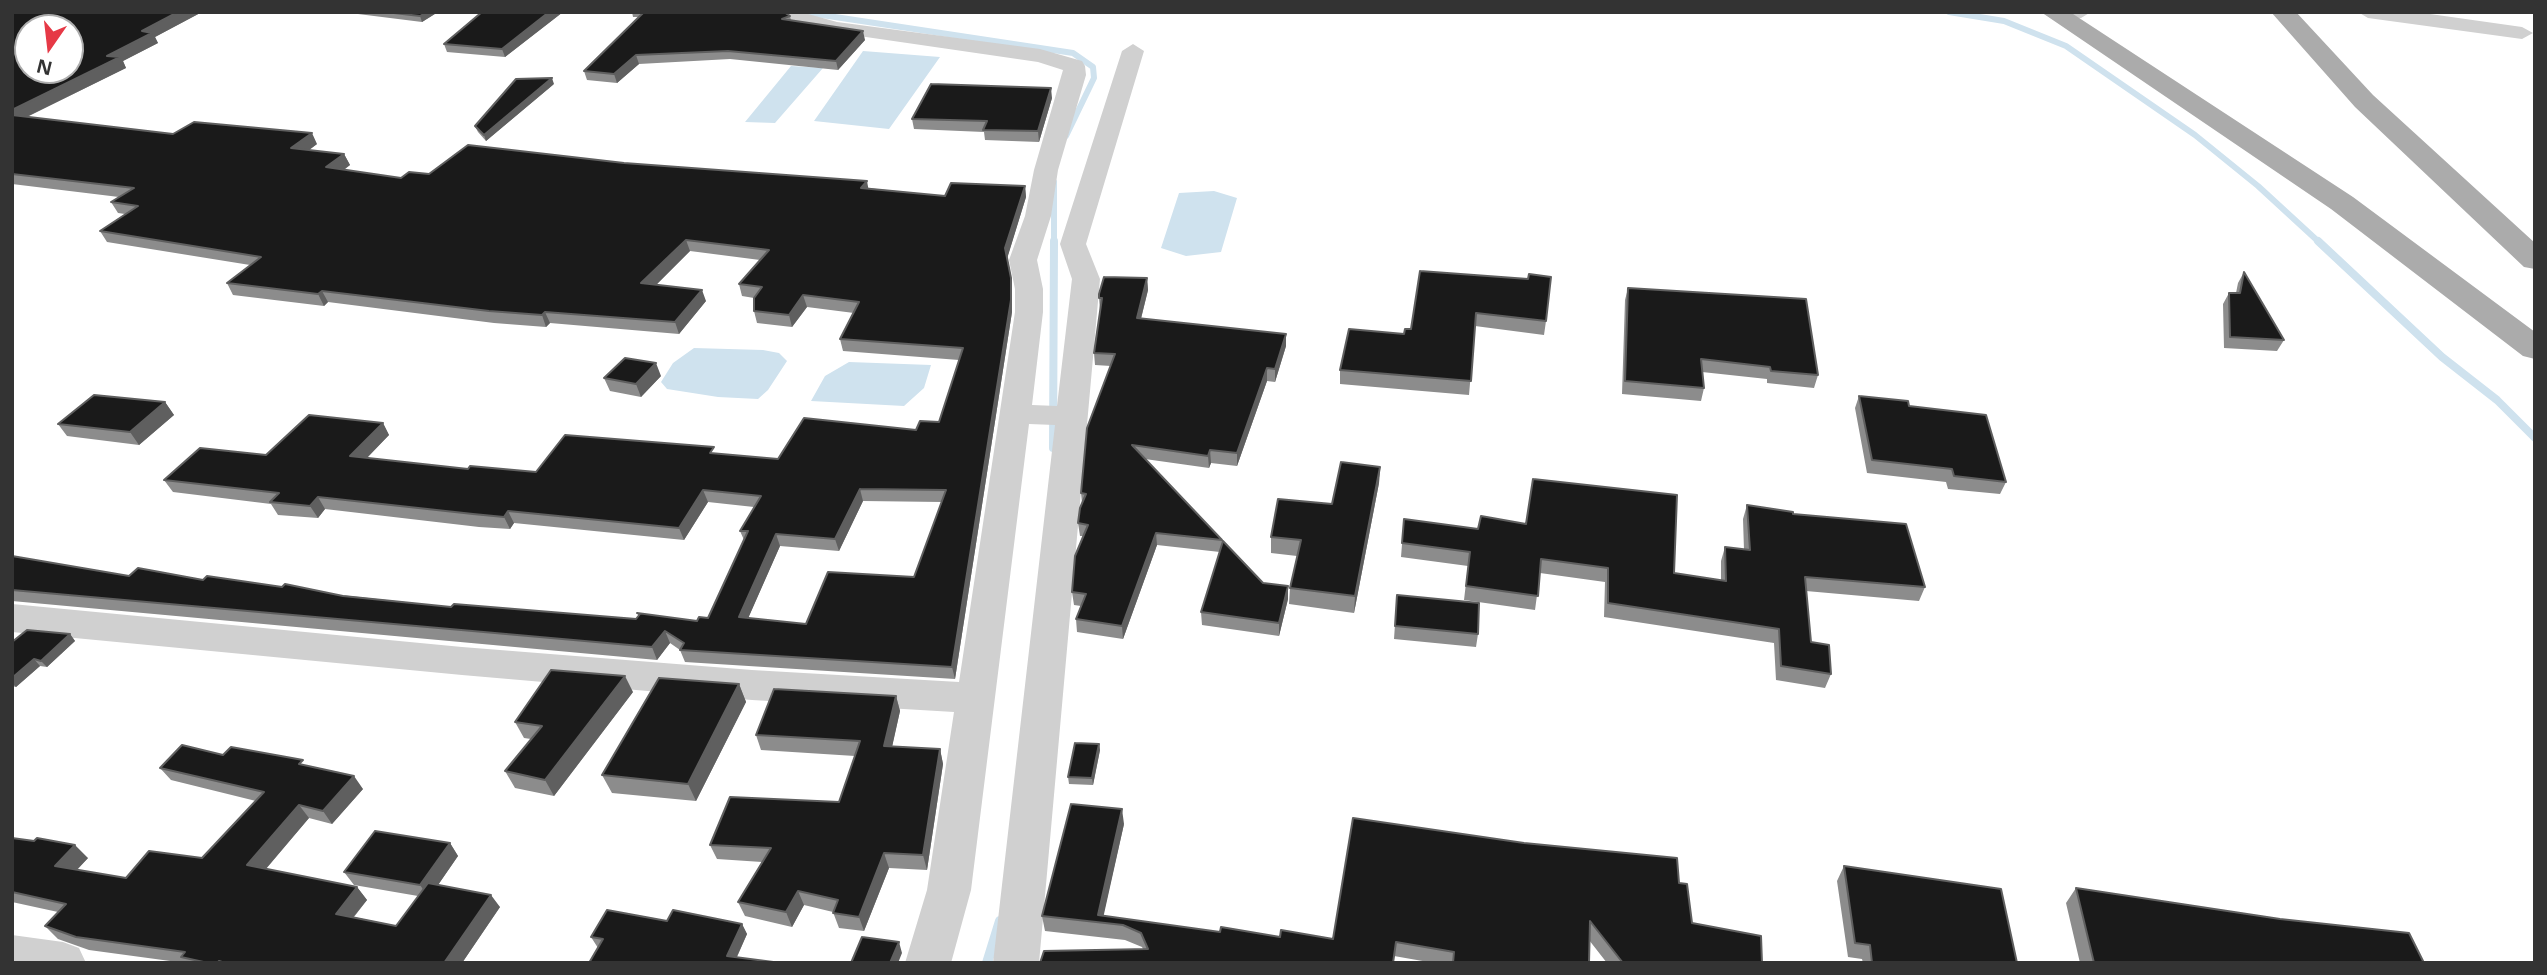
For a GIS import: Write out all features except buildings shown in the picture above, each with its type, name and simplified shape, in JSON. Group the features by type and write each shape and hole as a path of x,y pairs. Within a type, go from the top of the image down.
{"main road":[{"path":"2052,12 2342,203 2466,294 2535,349"},
{"path":"2301,19 2535,235"},
{"path":"2301,19 2364,101 2535,260"}],"street":[{"path":"785,12 804,22 836,28 1041,56 1074,66 1075,75 1046,170 1038,216 1023,260 1029,289 1029,312 948,890 928,963"},
{"path":"2052,12 2081,12"},
{"path":"2368,12 2529,35"},
{"path":"2480,12 2496,23 2529,35"},
{"path":"1031,956 1072,416 1086,279 1073,244 1133,51"},
{"path":"1014,414 1072,416"},
{"path":"12,618 462,661 752,685 975,698"},
{"path":"12,956 63,963"}],"water":[{"path":"863,51 940,57 889,129 814,121"},
{"path":"791,66 823,68 775,123 745,122"},
{"path":"1214,191 1237,198 1221,252 1186,256 1161,248 1179,193"},
{"path":"694,348 763,350 779,353 787,361 768,390 758,399 718,397 667,389 661,382 673,363"},
{"path":"849,362 931,365 924,388 904,406 811,401 825,376"}],"waterway":[{"path":"802,12 1073,53 1093,67 1094,78 1066,136"},
{"path":"1949,12 2004,21 2066,46 2195,135 2258,186 2320,243"},
{"path":"1054,182 1054,241"},
{"path":"1053,448 1054,241"},
{"path":"2318,241 2442,357 2497,400 2535,438"},
{"path":"987,963 1000,921"}]}
